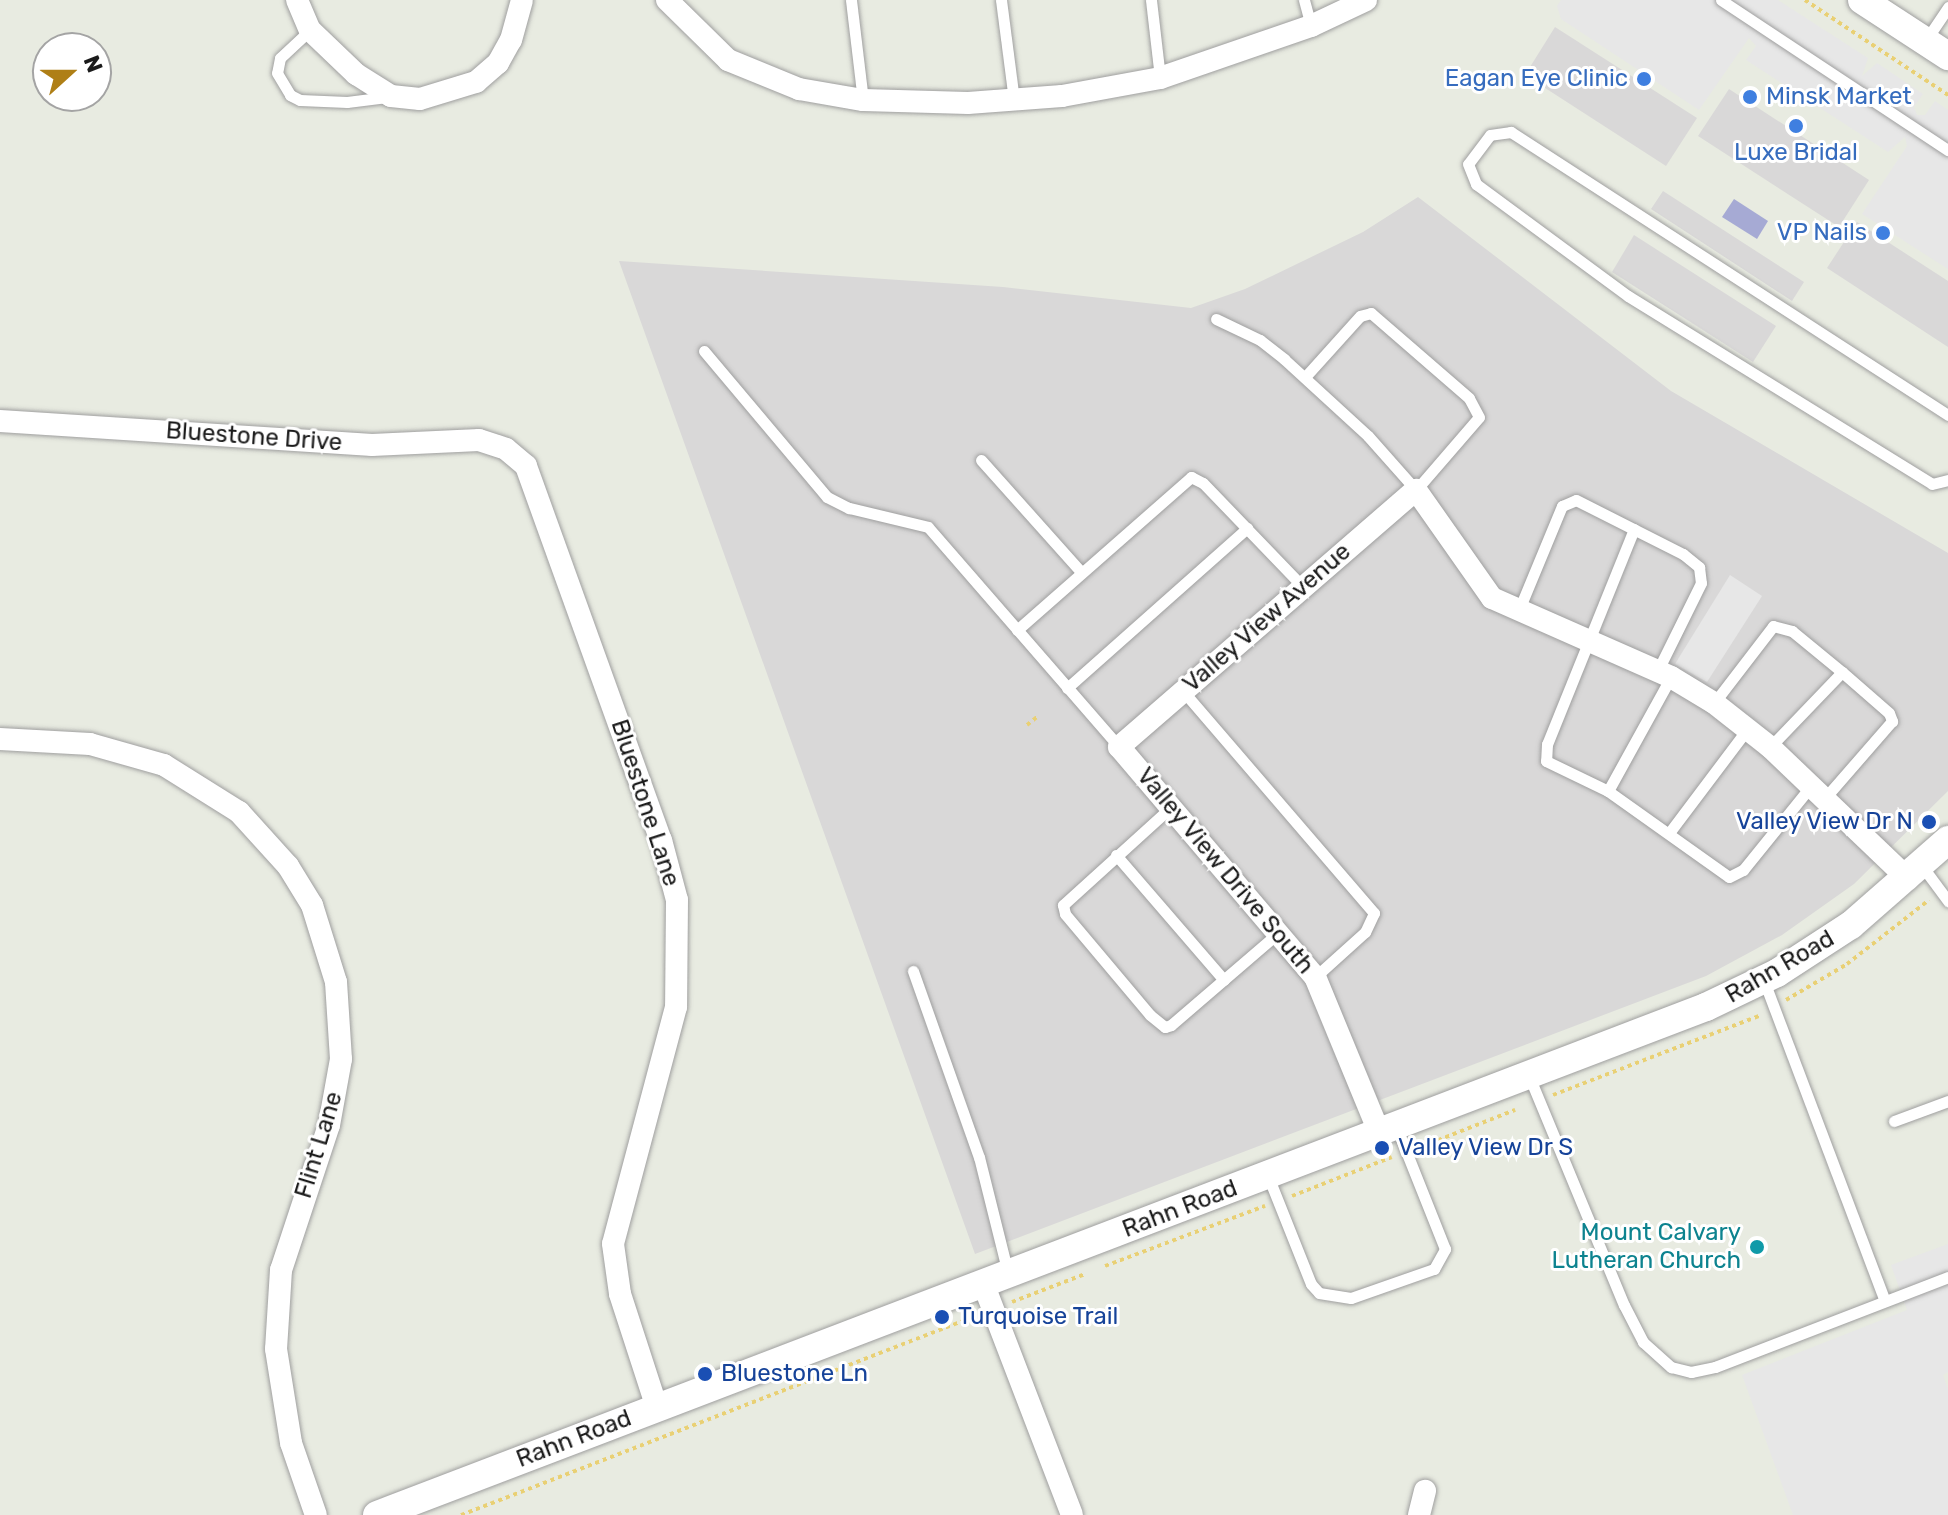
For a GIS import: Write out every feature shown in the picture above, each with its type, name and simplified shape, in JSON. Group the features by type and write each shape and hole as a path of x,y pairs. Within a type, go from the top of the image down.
{"street":[{"path":"297,0 310,30 356,74 391,96 420,99 476,82 498,63 511,40 522,0"},
{"path":"667,0 728,60 799,89 863,100 1014,101 1160,78 1311,26 1366,0"},
{"path":"1862,0 1936,49"},
{"name":"Bluestone Drive","path":"0,421 372,445 479,440 506,449"},
{"name":"Bluestone Lane","path":"506,449 526,466 661,840 677,900 676,1007 613,1244 620,1294 657,1408"},
{"path":"1416,490 1484,590 1517,613 1664,674 1714,703 1748,728 1818,792 1915,873"},
{"name":"Valley View Avenue","path":"1119,747 1416,490"},
{"name":"Flint Lane","path":"0,739 90,744 164,765 239,812 288,866 312,905 336,982 341,1059 329,1125 281,1270 276,1349 291,1443 316,1515"},
{"name":"Valley View Drive South","path":"1119,747 1315,977 1388,1129"},
{"name":"Rahn Road","path":"377,1515 1529,1076 1763,980 1851,925 1915,873 1948,840"},
{"path":"996,1279 1072,1515"},
{"path":"1419,1515 1425,1491"}],"lane":[{"path":"851,0 863,100"},
{"path":"1001,0 1014,101"},
{"path":"1151,0 1160,78"},
{"path":"1304,0 1311,26"},
{"path":"1721,0 1948,150"},
{"path":"1936,49 1948,7"},
{"path":"310,30 280,58 277,73 290,95 300,100 347,102 391,96"},
{"path":"1948,415 1511,132 1494,132 1468,164 1476,184 1628,296 1932,484 1948,480"},
{"path":"1216,319 1260,340 1305,377 1416,490 1479,417 1469,398 1366,313 1305,377"},
{"path":"704,351 827,497 849,508 921,523 1119,747"},
{"path":"981,460 1081,572"},
{"path":"1017,630 1191,477 1203,483 1303,587"},
{"path":"1517,613 1564,502 1576,500 1689,557 1701,573 1664,674 1608,791"},
{"path":"1067,688 1247,528"},
{"path":"1634,529 1544,757 1608,791 1720,873 1733,877 1892,721 1889,713 1792,631 1773,626 1714,703"},
{"path":"1770,747 1842,672"},
{"path":"1183,691 1374,913 1365,932 1315,977"},
{"path":"1669,833 1748,728"},
{"path":"1171,807 1068,895 1063,910 1150,1015 1168,1027 1279,932"},
{"path":"1116,855 1224,980"},
{"path":"1915,873 1948,901"},
{"path":"913,971 979,1157 996,1279"},
{"path":"1763,980 1884,1299"},
{"path":"1529,1076 1624,1305 1652,1353 1671,1367 1691,1372 1948,1277"},
{"path":"1894,1121 1948,1101"},
{"path":"1268,1175 1311,1284 1319,1293 1351,1298 1434,1269 1445,1249 1388,1129"}],"path":[{"path":"1805,0 1948,95"},
{"path":"1027,725 1038,716"}],"shaded area":[{"path":"1561,0 1778,0 1868,58 1862,76 1877,63 1923,94 1914,107 1917,115 1925,115 1935,101 1948,110 1948,269 1862,214 1907,146 1905,137 1888,152 1746,60 1756,46 1749,38 1699,110 1561,19 1557,6"},
{"path":"1555,27 1697,118 1666,166 1525,75"},
{"path":"1729,89 1869,180 1839,227 1698,136"},
{"path":"1663,191 1804,282 1792,301 1651,209"},
{"path":"1418,197 1671,391 1948,553 1948,791 1854,884 1782,935 1706,976 975,1254 619,261 1003,287 1191,308 1245,289 1363,232"},
{"path":"1857,222 1948,281 1948,347 1827,268"},
{"path":"1634,235 1776,326 1753,362 1612,272"},
{"path":"1730,575 1762,596 1707,682 1675,664"},
{"path":"1948,1244 1948,1372 1943,1375 1948,1389 1948,1515 1793,1515 1742,1375 1907,1310 1891,1265"}],"water":[{"path":"1734,199 1768,221 1757,239 1722,217"}],"place":[{"name":"Eagan Eye Clinic","path":"1644,79"},
{"name":"Minsk Market","path":"1750,97"},
{"name":"Luxe Bridal","path":"1796,126"},
{"name":"VP Nails","path":"1883,233"},
{"name":"Valley View Dr N","path":"1929,822"},
{"name":"Valley View Dr S","path":"1382,1148"},
{"name":"Mount Calvary Lutheran Church","path":"1757,1247"},
{"name":"Turquoise Trail","path":"942,1317"},
{"name":"Bluestone Ln","path":"705,1374"}]}
